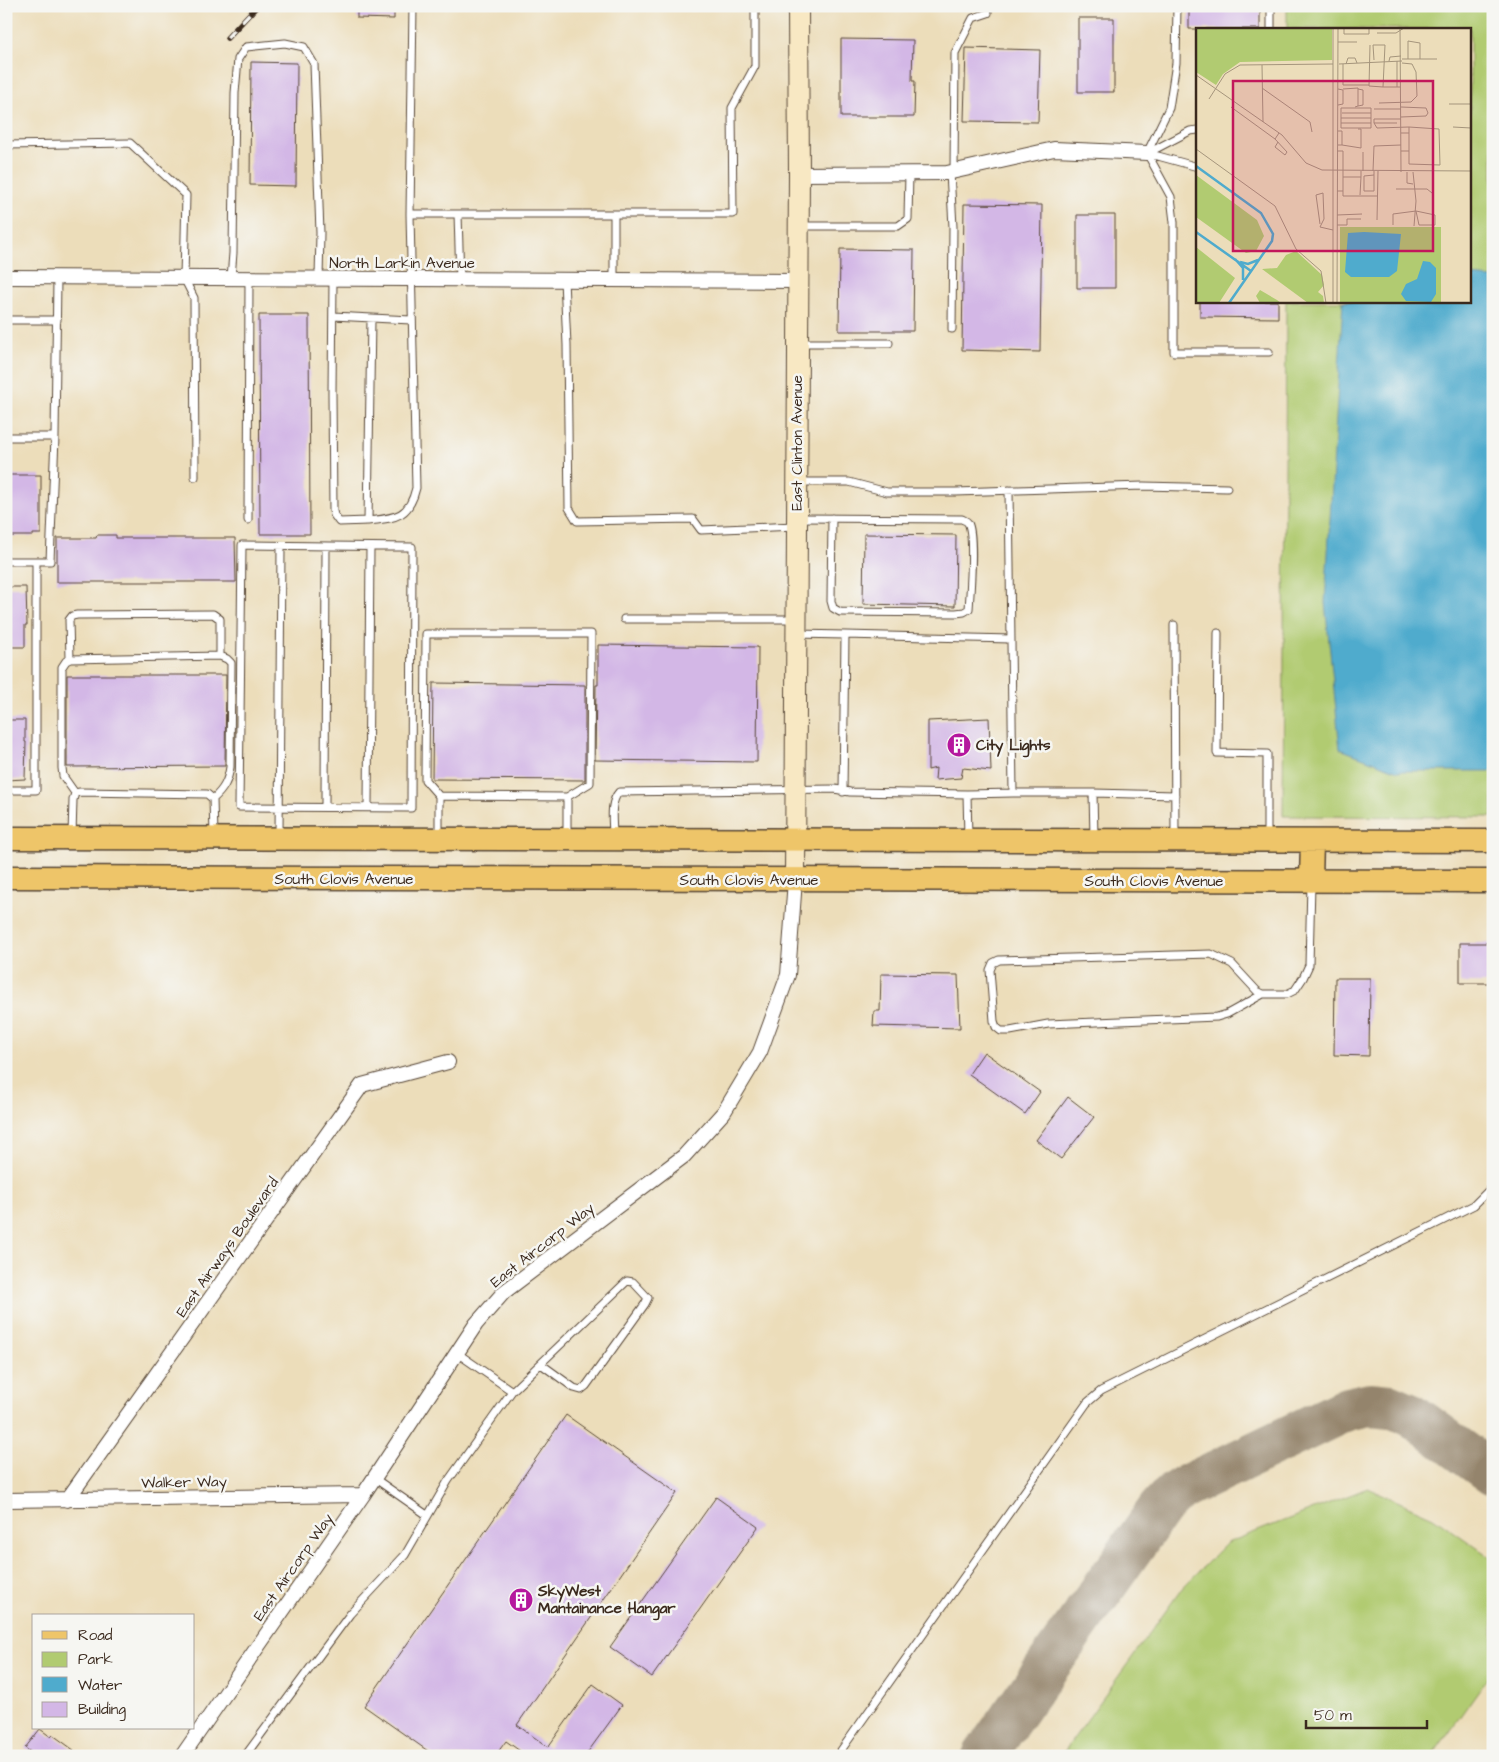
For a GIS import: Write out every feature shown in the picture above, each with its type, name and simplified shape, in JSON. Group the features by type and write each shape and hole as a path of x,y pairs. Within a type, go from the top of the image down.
{"main road":[{"path":"6,838 1493,841"},
{"path":"1311,881 1312,841"},
{"name":"South Clovis Avenue","path":"6,878 1493,881"}],"street":[{"name":"East Clinton Avenue","path":"795,880 799,226 798,6"},
{"path":"799,174 952,171 1054,149 1148,153"},
{"name":"North Larkin Avenue","path":"6,277 798,281"},
{"name":"East Aircorp Way","path":"182,1756 363,1495 476,1324 504,1292 684,1156 724,1112 760,1052 788,975 795,880"},
{"name":"East Airways Boulevard","path":"68,1500 362,1085 448,1062"},
{"name":"Walker Way","path":"6,1500 363,1495"}],"lane":[{"path":"333,279 333,511 339,522 387,519 404,513 409,508 416,488 410,214 413,6"},
{"path":"410,214 733,214 732,108 755,66 755,6"},
{"path":"1148,153 1169,108 1176,63 1176,6"},
{"path":"1271,6 1271,28"},
{"path":"952,329 952,171 955,53 973,18 988,13"},
{"path":"230,278 233,237 235,93 238,59 246,46 285,43 304,47 314,64 320,233 319,279"},
{"path":"1148,153 1190,131 1196,130"},
{"path":"6,145 130,142 186,195 184,278 194,298 195,477"},
{"path":"1148,153 1196,166"},
{"path":"1148,153 1171,197 1174,222 1174,352 1269,352"},
{"path":"799,226 898,226 908,219 908,173"},
{"path":"458,214 460,280"},
{"path":"614,214 614,280"},
{"path":"6,561 50,561 55,437 57,278"},
{"path":"248,520 249,278"},
{"path":"564,280 567,345 569,508 577,521 693,519 701,530 832,518 966,521 969,525 971,539 969,609 956,613 840,612 836,610 831,601 832,518"},
{"path":"333,316 371,320 411,320"},
{"path":"6,320 57,320"},
{"path":"368,521 371,320"},
{"path":"798,343 889,343"},
{"path":"6,437 55,437"},
{"path":"797,482 849,482 886,492 1144,486 1227,488"},
{"path":"1009,490 1013,794"},
{"path":"242,545 281,546 412,547 411,808 239,807 242,545"},
{"path":"279,839 281,546"},
{"path":"325,807 326,546"},
{"path":"368,807 370,547"},
{"path":"6,790 36,790 36,561"},
{"path":"70,659 69,620 72,616 77,615 212,614 220,619 220,656"},
{"path":"624,619 796,627 845,635 1011,639"},
{"path":"1174,625 1175,840"},
{"path":"1218,633 1217,753 1267,754 1267,841"},
{"path":"439,796 567,796 590,783 591,634 426,634 425,780 439,796 439,839"},
{"path":"843,792 845,635"},
{"path":"75,794 63,776 62,768 62,667 66,661 70,659 220,656 227,659 230,663 230,767 229,779 213,799 214,838"},
{"path":"614,840 613,803 619,792 835,789 843,792 1175,795"},
{"path":"75,794 207,794 213,799"},
{"path":"72,838 72,800 75,794"},
{"path":"967,794 968,840"},
{"path":"1093,794 1094,840"},
{"path":"567,796 567,839"},
{"path":"1262,994 1232,964 1211,954 999,960 993,963 990,970 994,1021 996,1027 1001,1031 1048,1024 1217,1017 1227,1014 1262,994 1287,994 1295,990 1309,965 1311,881"},
{"path":"837,1756 1087,1403 1101,1391 1474,1205 1493,1186"},
{"path":"245,1756 350,1614 405,1555 448,1481 512,1391 628,1281 632,1282 648,1298 635,1319 581,1390 574,1388 541,1364"},
{"path":"457,1353 512,1391"},
{"path":"374,1478 427,1515"}],"green space":[{"path":"1287,6 1493,6 1493,817 1283,816 1286,302 1472,302 1472,28 1287,28"},
{"path":"1368,1488 1433,1517 1493,1559 1493,1670 1432,1756 1061,1756 1183,1587 1227,1543"}],"water":[{"path":"1472,276 1493,278 1493,771 1398,771 1340,749 1325,603 1343,302 1472,302"}],"building":[{"path":"357,6 394,6 394,19 357,18"},
{"path":"1189,11 1260,11 1260,28 1189,29"},
{"path":"1078,18 1114,18 1114,92 1078,92"},
{"path":"841,39 913,40 912,81 915,81 914,117 841,117"},
{"path":"966,48 1040,50 1038,122 964,121"},
{"path":"251,62 297,63 296,186 250,185"},
{"path":"964,204 1042,205 1040,352 962,350"},
{"path":"1077,215 1115,215 1115,288 1077,288"},
{"path":"840,249 914,250 913,331 839,331"},
{"path":"1200,302 1278,302 1278,318 1200,317"},
{"path":"259,315 309,315 310,534 260,534"},
{"path":"6,475 41,475 41,534 33,534 33,536 6,536"},
{"path":"864,534 956,535 955,606 863,604"},
{"path":"97,535 116,535 116,538 235,538 236,582 57,582 57,538 96,538"},
{"path":"6,587 26,587 27,625 25,625 25,647 6,647"},
{"path":"598,645 758,647 757,762 595,760"},
{"path":"67,675 226,675 225,766 67,767"},
{"path":"433,683 585,685 585,780 432,779"},
{"name":"City Lights","path":"989,718 991,771 963,768 961,778 935,780 936,768 928,770 928,721"},
{"path":"6,720 25,720 25,779 6,780"},
{"path":"1460,943 1493,943 1493,983 1460,983"},
{"path":"881,974 958,975 960,1028 873,1026 874,1011 880,1011"},
{"path":"1335,978 1370,978 1369,1056 1334,1055"},
{"path":"984,1052 1040,1092 1025,1114 969,1074"},
{"path":"1068,1097 1094,1117 1061,1159 1036,1140"},
{"name":"SkyWest Mantainance Hangar","path":"566,1415 677,1493 517,1725 548,1747 593,1684 622,1705 585,1756 527,1756 506,1741 495,1756 435,1756 364,1706"},
{"path":"716,1497 758,1527 652,1677 610,1647"},
{"path":"39,1730 41,1730 51,1737 53,1735 82,1756 36,1756 25,1748"}],"taxiway":[{"path":"984,1756 1160,1508 1171,1496 1183,1488 1347,1409 1370,1404 1391,1406 1412,1415 1493,1474"}],"railway":[{"path":"227,38 257,6"}],"place":[{"name":"City Lights","path":"959,745"},
{"name":"SkyWest Mantainance Hangar","path":"521,1600"}]}
